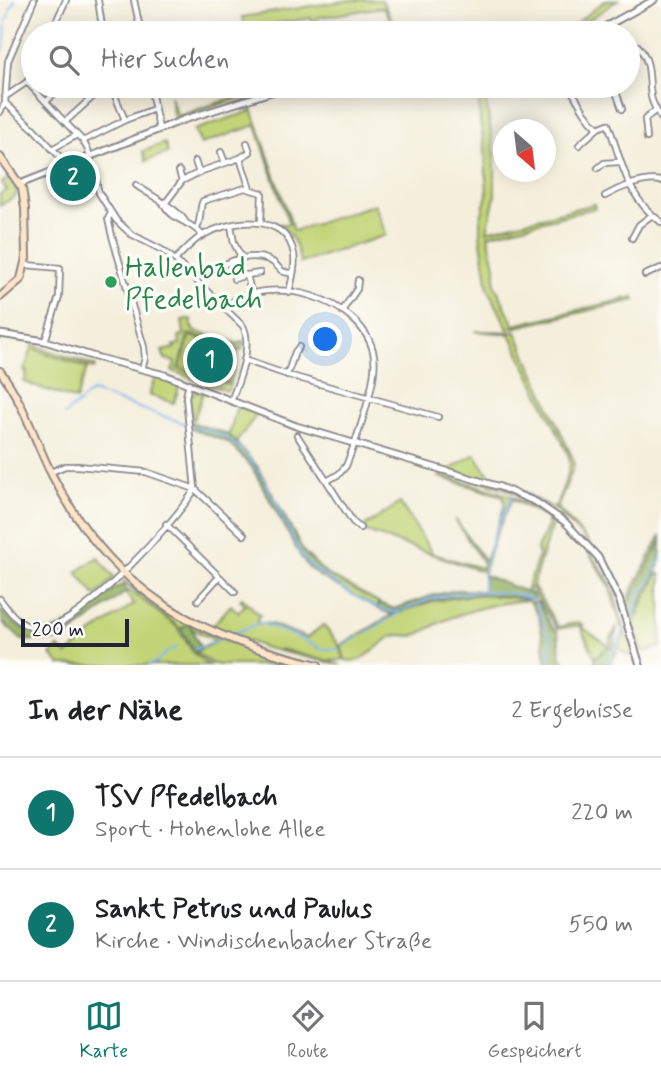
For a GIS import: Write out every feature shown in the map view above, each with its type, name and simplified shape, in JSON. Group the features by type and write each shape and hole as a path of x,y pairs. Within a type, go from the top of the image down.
{"main road":[{"path":"0,157 20,184 24,198 26,265 21,279 0,297"},
{"path":"0,371 25,409 51,472 77,519 95,544 122,573 168,608 229,640 318,665"}],"street":[{"path":"25,21 34,0"},
{"path":"56,21 65,0"},
{"path":"97,0 101,21"},
{"path":"134,0 138,21"},
{"path":"616,21 654,0"},
{"path":"0,112 5,100 8,61 21,30"},
{"path":"640,49 650,71 651,96 661,118"},
{"path":"5,100 21,87"},
{"path":"42,98 83,141 99,193 111,213 131,234 175,260 243,326 247,335 244,360 231,401"},
{"path":"46,102 50,98"},
{"path":"65,122 92,98"},
{"path":"116,98 125,120"},
{"path":"153,98 159,129"},
{"path":"20,184 159,129 253,98"},
{"path":"576,98 598,128"},
{"path":"618,98 622,109"},
{"path":"5,100 60,157"},
{"path":"83,141 125,120 155,109"},
{"path":"647,138 645,119 656,110"},
{"path":"579,145 598,128 608,124 619,153 619,162 630,186 652,215 661,222"},
{"path":"52,149 77,135"},
{"path":"164,205 182,181 250,152 247,143"},
{"path":"221,152 225,163"},
{"path":"240,158 250,189"},
{"path":"195,161 199,173"},
{"path":"597,168 604,163 619,162"},
{"path":"179,171 182,181"},
{"path":"605,196 655,179 661,181"},
{"path":"136,185 164,205 167,211 197,228 203,236"},
{"path":"197,228 203,201 250,189 262,193 261,222"},
{"path":"111,213 108,219 112,236 144,348 142,369"},
{"path":"632,238 639,225 652,215"},
{"path":"175,260 203,236 231,225 261,222 273,227 287,240 293,253 289,292"},
{"path":"231,225 234,243 242,259"},
{"path":"218,270 223,264 253,257 268,259 281,272 293,273"},
{"path":"26,265 60,268 59,297 45,341"},
{"path":"645,275 661,268"},
{"path":"233,279 260,273"},
{"path":"247,275 251,292"},
{"path":"342,311 357,289 358,280"},
{"path":"224,308 251,292 289,292 327,303 362,327 372,344 375,363 368,398 344,470 327,481"},
{"path":"0,334 45,341 189,383 296,426 517,493 536,502 565,522 585,541 605,569 619,599 640,665"},
{"path":"287,375 299,347"},
{"path":"244,360 287,375 438,417"},
{"path":"0,599 21,623 35,628 52,627 64,622 86,607 122,573 166,524 195,489 186,397 189,383"},
{"path":"297,435 353,522 360,528"},
{"path":"51,472 78,466 155,475 195,489 244,535"},
{"path":"166,524 235,592"},
{"path":"198,600 219,577"}],"green space":[{"path":"350,0 382,0 392,21 383,7 316,18 317,21 312,21 311,18 293,21 243,21 242,17"},
{"path":"606,0 618,0 587,21 579,21"},
{"path":"170,98 178,116 232,98 241,98 174,120"},
{"path":"255,98 266,98 250,103 294,231 375,204 386,235 300,263 293,241 278,224 289,224 256,125 201,144 194,130 251,111 247,104 229,106"},
{"path":"479,98 486,101 493,143 495,196 487,231 594,204 595,208 488,235 495,266 495,285 514,325 634,297 635,300 508,329 488,288 480,234 480,221 487,194"},
{"path":"165,143 168,153 146,161 143,151"},
{"path":"9,178 17,192 0,206 0,194 7,190 1,183"},
{"path":"182,320 192,320 193,331 240,344 244,341 242,350 236,346 188,334 177,368 231,385 227,391 172,371 175,362 165,359 162,351 180,344 179,336 184,335"},
{"path":"475,331 516,332 573,459 574,466 556,511 537,500 449,470 475,454 493,481 517,489 553,508 557,504 570,464 568,454 510,334"},
{"path":"190,336 239,350 230,383 180,369"},
{"path":"33,345 95,366 94,369 34,349 87,368 76,400 24,382 27,372 24,371"},
{"path":"155,377 180,384 174,403 149,395"},
{"path":"196,391 203,393 194,419 191,419 189,397"},
{"path":"237,406 257,414 236,443 229,435"},
{"path":"191,422 229,435 257,466 304,552 326,574 321,577 309,568 301,557 252,467 228,442 192,429"},
{"path":"442,475 511,496 551,517 551,527 531,590 527,589 539,555 537,549 546,532 547,518 512,499 494,539 484,572 364,531 365,526 400,503 433,554 482,568 483,563 455,519 485,561 505,504 503,496 439,477"},
{"path":"559,509 600,556 626,602 661,535 661,541 626,611 603,563 583,537 559,515"},
{"path":"661,541 661,553 654,580 641,600 638,611 628,619 628,604"},
{"path":"584,543 611,584 632,652 629,656 609,643 617,626 614,643 619,646 624,636 609,585"},
{"path":"98,557 114,578 96,596 77,572"},
{"path":"657,573 661,575 661,647 644,652 634,624 647,594 631,623 640,652 628,619 650,587 649,592"},
{"path":"326,574 380,603 377,608 321,577"},
{"path":"484,575 532,594 534,599 483,594 432,601 392,615 377,608 380,603 394,609 457,590 483,591"},
{"path":"122,580 189,623 226,640 264,654 309,665 211,663 195,652 216,641 192,629 189,624 181,629"},
{"path":"124,585 127,591 61,641 22,640 3,623 1,611 17,625 31,631 46,632 60,628 89,610 115,588"},
{"path":"534,587 558,627 578,622 583,625 557,629 534,593"},
{"path":"130,591 176,626 194,654 209,665 60,665 51,655 58,647 67,655 95,631 134,604 126,593"},
{"path":"483,594 530,600 473,610 416,635 394,636 358,660 345,660 341,645 392,615 432,601"},
{"path":"242,598 260,615 257,623 271,624 307,638 323,625 338,643 344,659 320,659 279,649 341,665 266,648 211,627 231,605 238,612 245,605 240,600"},
{"path":"530,602 538,602 552,628 558,632 560,653 565,665 547,665 539,616"},
{"path":"189,623 201,649 195,652 181,629"},
{"path":"580,626 609,646 595,658"},
{"path":"609,646 617,652 609,665 594,665 595,658"}],"waterway":[{"path":"10,10 15,0"},
{"path":"6,21 9,14"},
{"path":"0,54 4,49 6,25"},
{"path":"64,415 92,392 186,424"},
{"path":"191,426 222,436 243,451 272,495 303,558 332,582 361,599 395,612 430,599 468,592 508,593 532,599"},
{"path":"484,570 493,537 511,498"},
{"path":"629,620 634,615 639,592 647,587 661,559"},
{"path":"483,575 484,592"},
{"path":"536,603 551,638 549,651 552,665"},
{"path":"343,646 399,613"},
{"path":"229,635 260,623 294,635 321,649 339,649"},
{"path":"608,665 625,628"},
{"path":"194,650 220,639"},
{"path":"150,665 176,648"}],"place":[{"name":"Sankt Petrus und Paulus","path":"73,178"},
{"name":"Hallenbad Pfedelbach","path":"111,282"},
{"name":"TSV Pfedelbach","path":"210,360"}]}
